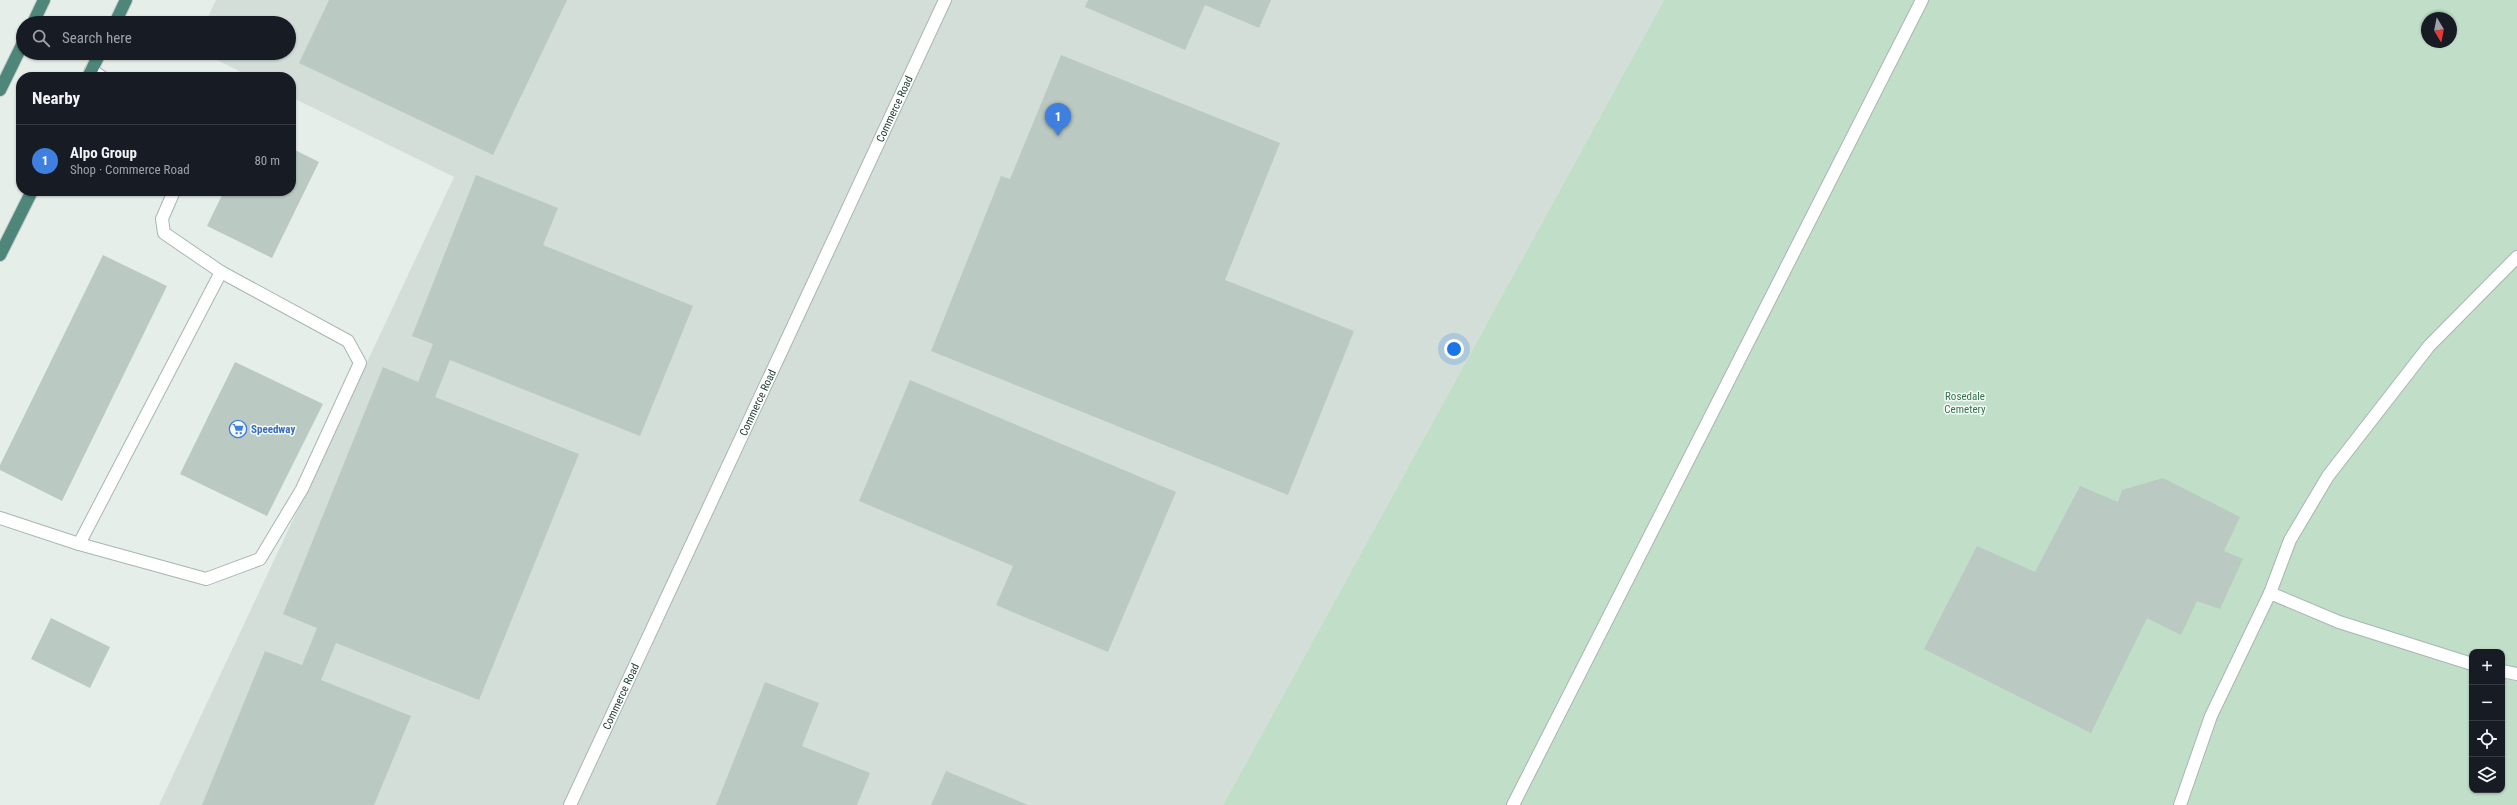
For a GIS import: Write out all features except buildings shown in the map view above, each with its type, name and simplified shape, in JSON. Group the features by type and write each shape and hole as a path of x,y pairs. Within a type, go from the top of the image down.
{"highway":[{"path":"36,16 44,0"},
{"path":"118,16 126,0"},
{"path":"0,90 16,57"},
{"path":"95,72 98,60"},
{"path":"0,255 30,196"}],"street":[{"name":"Commerce Road","path":"570,805 945,0"},
{"path":"1513,805 1922,0"},
{"path":"0,518 79,544 206,579 260,559 302,489 360,363 348,341 221,272 164,233 162,219 172,196"},
{"path":"2180,805 2211,716 2270,593 2290,540 2328,476 2429,346 2517,257"},
{"path":"79,544 221,272"},
{"path":"2270,593 2339,622 2469,663"},
{"path":"2505,672 2517,674"}],"shaded area":[{"path":"216,0 1664,0 1223,805 159,805 454,177 296,99 296,72 241,72 217,60 296,60 296,16 208,16"}],"green space":[{"name":"Rosedale Cemetery","path":"1664,0 2517,0 2517,805 1223,805"}],"place":[{"name":"Alpo Group","path":"1058,136"},
{"name":"Speedway","path":"238,429"}]}
